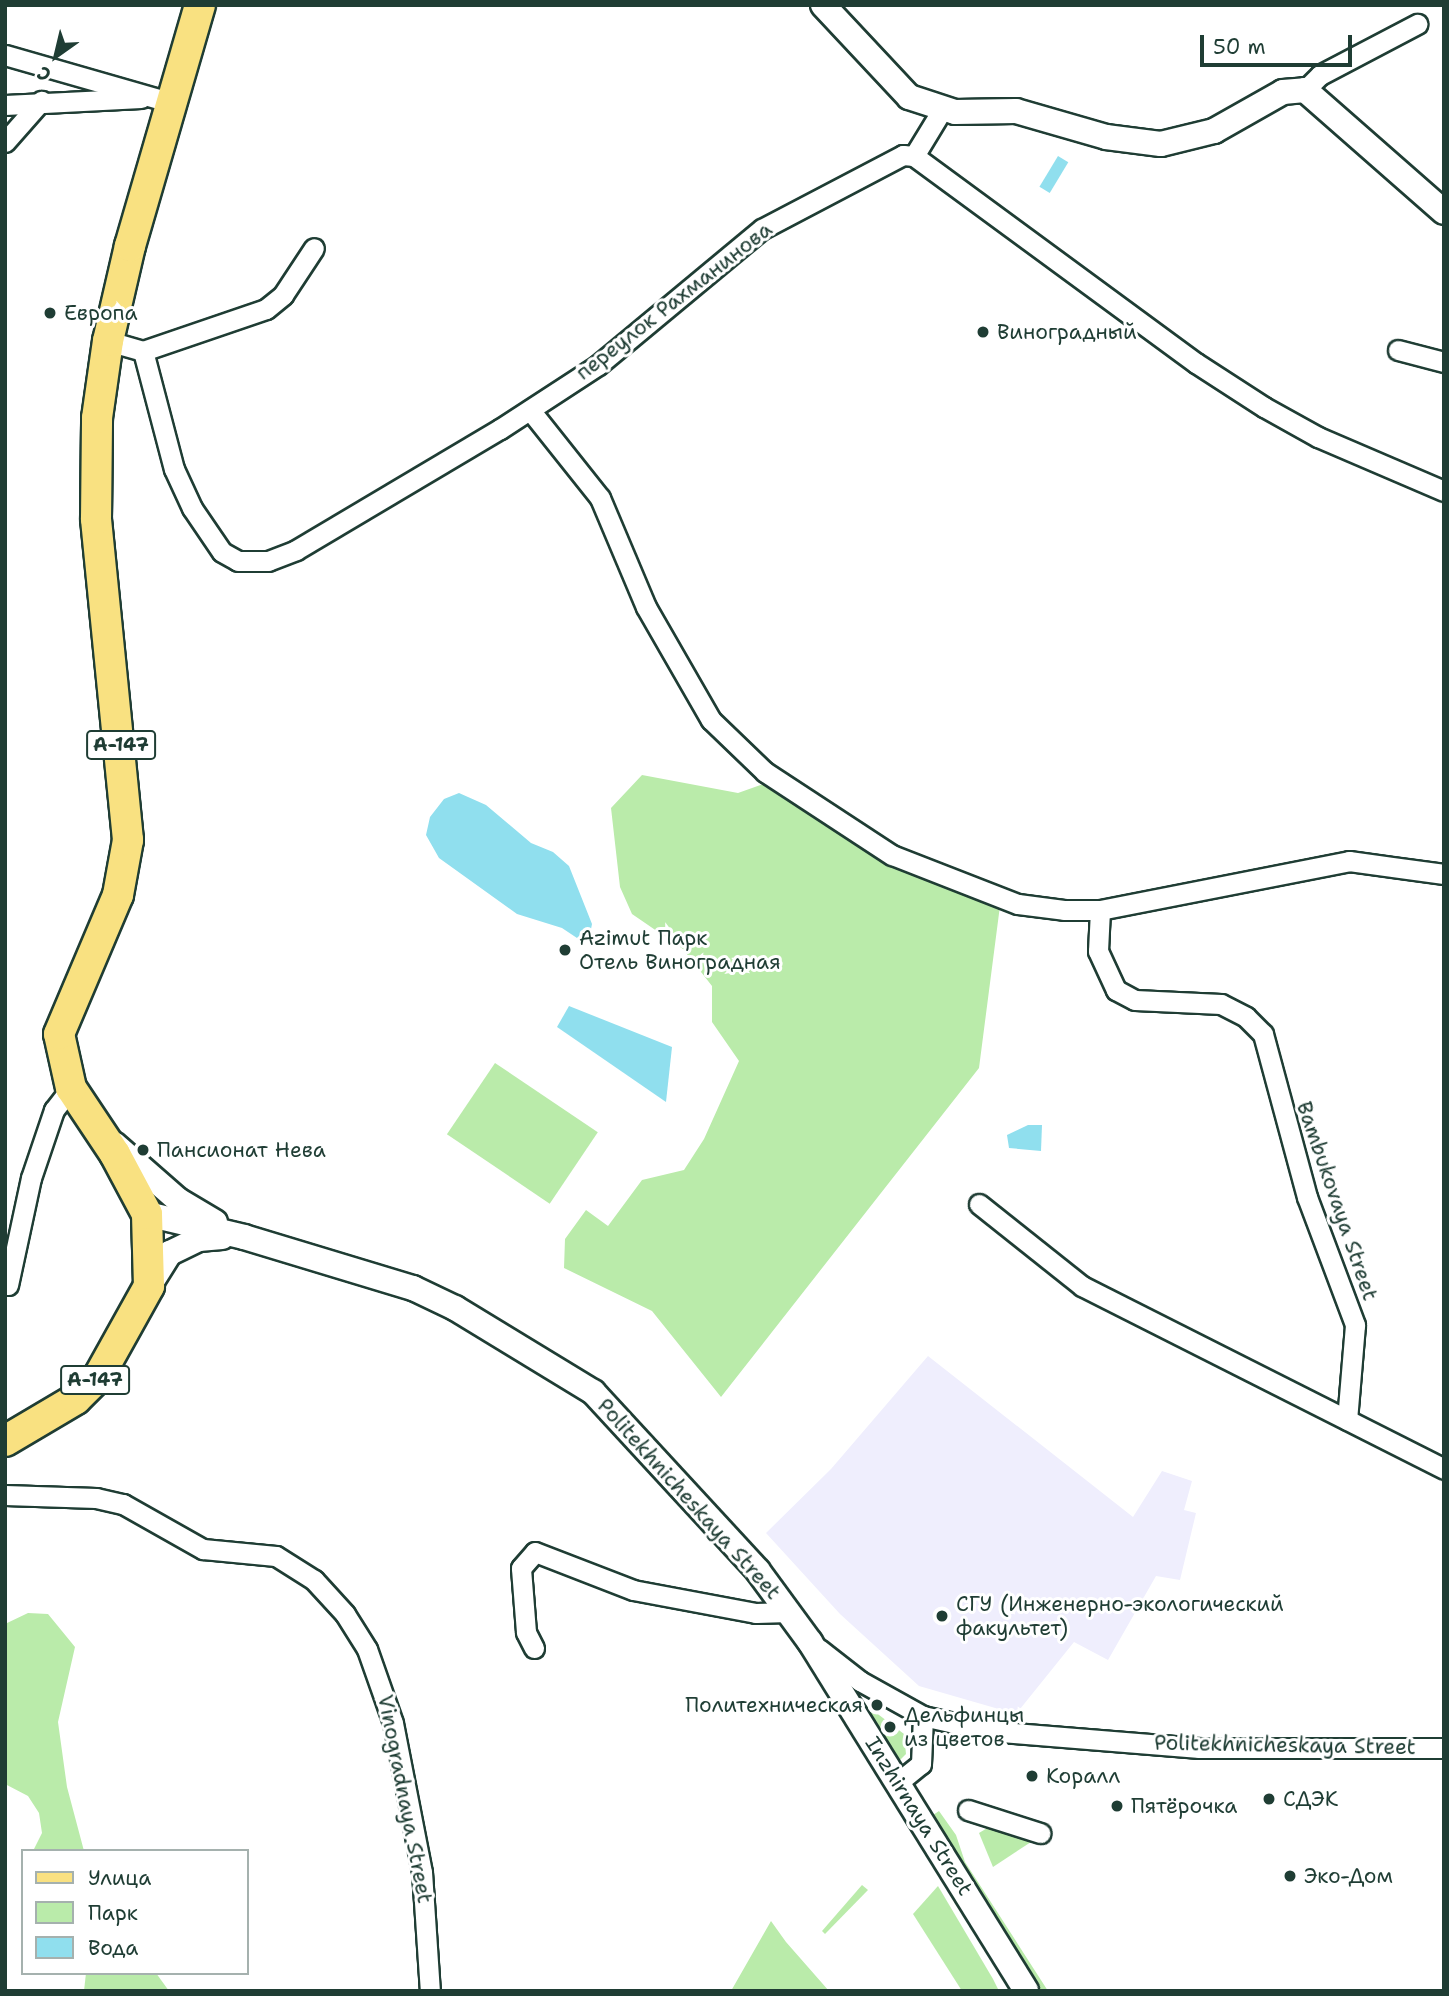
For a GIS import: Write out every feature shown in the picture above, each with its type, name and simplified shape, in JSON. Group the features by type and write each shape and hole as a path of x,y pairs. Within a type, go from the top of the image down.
{"main road":[{"name":"А-147","path":"5,1441 76,1399 99,1376 149,1286 146,1214 71,1088 60,1034 118,895 128,840 96,519 97,418 108,341 162,100 200,5"}],"street":[{"path":"823,5 909,97 942,110 1016,111 1106,137 1161,144 1214,131 1283,92 1305,90 1320,75 1417,24"},
{"path":"5,55 162,100"},
{"path":"1305,90 1444,212"},
{"path":"5,105 41,101 162,100"},
{"path":"5,142 41,101"},
{"path":"942,110 914,156 1253,399 1318,437 1444,491"},
{"name":"переулок Рахманинова","path":"143,351 174,470 191,508 222,552 238,561 268,561 296,550 530,410 598,365 762,229 892,157 914,156"},
{"path":"108,341 143,351 176,343 266,309 283,295 314,248"},
{"path":"1398,350 1444,362"},
{"path":"530,410 600,498 646,607 711,720 765,772 892,855 967,887 1018,904 1100,909 1349,861 1444,874"},
{"name":"Bambukovaya Street","path":"1100,909 1098,951 1108,982 1116,990 1135,1000 1221,1004 1246,1017 1263,1034 1307,1197 1355,1325 1347,1420"},
{"path":"8,1285 31,1178 54,1110 71,1088"},
{"name":"А-147","path":"96,1128 178,1199 244,1237"},
{"path":"979,1204 1082,1286 1444,1469"},
{"path":"146,1214 244,1237"},
{"name":"А-147","path":"149,1286 160,1265 180,1247 199,1239 244,1237"},
{"name":"Politekhnicheskaya Street","path":"244,1237 413,1288 455,1308 593,1392 758,1571 810,1642 860,1681 923,1716 989,1731 1199,1748 1444,1748"},
{"name":"Vinogradnaya Street","path":"5,1495 110,1501 142,1513 204,1549 276,1556 314,1580 345,1614 367,1649 393,1723 422,1872 430,1991"},
{"name":"Politekhnicheskaya Street","path":"534,1648 526,1632 521,1568 535,1552 633,1590 756,1613 788,1612"},
{"name":"Inzhirnaya Street","path":"810,1642 1027,1991"},
{"path":"896,1784 921,1764 923,1716"},
{"path":"968,1810 1040,1833"}],"shaded area":[{"path":"928,1356 1133,1517 1162,1471 1192,1481 1184,1510 1196,1513 1180,1580 1156,1576 1108,1660 1074,1642 1016,1714 919,1686 840,1614 766,1533 831,1469"}],"green space":[{"path":"642,775 738,793 769,782 882,852 1001,898 979,1068 721,1397 652,1311 564,1268 565,1239 586,1210 608,1226 642,1180 684,1170 704,1139 739,1061 712,1022 712,986 683,949 632,914 620,887 611,808"},
{"path":"495,1063 598,1132 550,1204 447,1134"},
{"path":"28,1613 48,1614 75,1647 58,1722 67,1787 83,1849 34,1849 42,1833 39,1813 28,1796 5,1784 5,1624"},
{"path":"862,1702 904,1734 906,1754 899,1761"},
{"path":"939,1811 956,1835 965,1862 1048,1991 1037,1991 930,1817"},
{"path":"989,1827 1031,1842 993,1867 979,1833"},
{"path":"862,1885 868,1890 825,1934 822,1931"},
{"path":"938,1886 999,1991 962,1991 913,1914"},
{"path":"771,1921 786,1942 829,1991 731,1991"},
{"path":"86,1975 157,1975 169,1991 84,1991"}],"water":[{"path":"1058,156 1068,162 1050,193 1039,187"},
{"path":"459,793 486,805 531,843 553,852 569,866 592,924 590,934 577,938 562,928 517,914 439,858 426,835 430,817 444,799"},
{"path":"569,1006 672,1047 666,1102 557,1027"},
{"path":"1028,1125 1042,1125 1041,1151 1009,1148 1007,1135"}],"place":[{"name":"Европа","path":"50,313"},
{"name":"Виноградный","path":"983,332"},
{"name":"Azimut Парк Отель Виноградная","path":"565,950"},
{"name":"Пансионат Нева","path":"143,1150"},
{"name":"СГУ (Инженерно-экологический факультет)","path":"942,1616"},
{"name":"Политехническая","path":"877,1705"},
{"name":"Дельфинцы из цветов","path":"890,1727"},
{"name":"Коралл","path":"1032,1776"},
{"name":"СДЭК","path":"1269,1799"},
{"name":"Пятёрочка","path":"1117,1806"},
{"name":"Эко-Дом","path":"1290,1876"}]}
